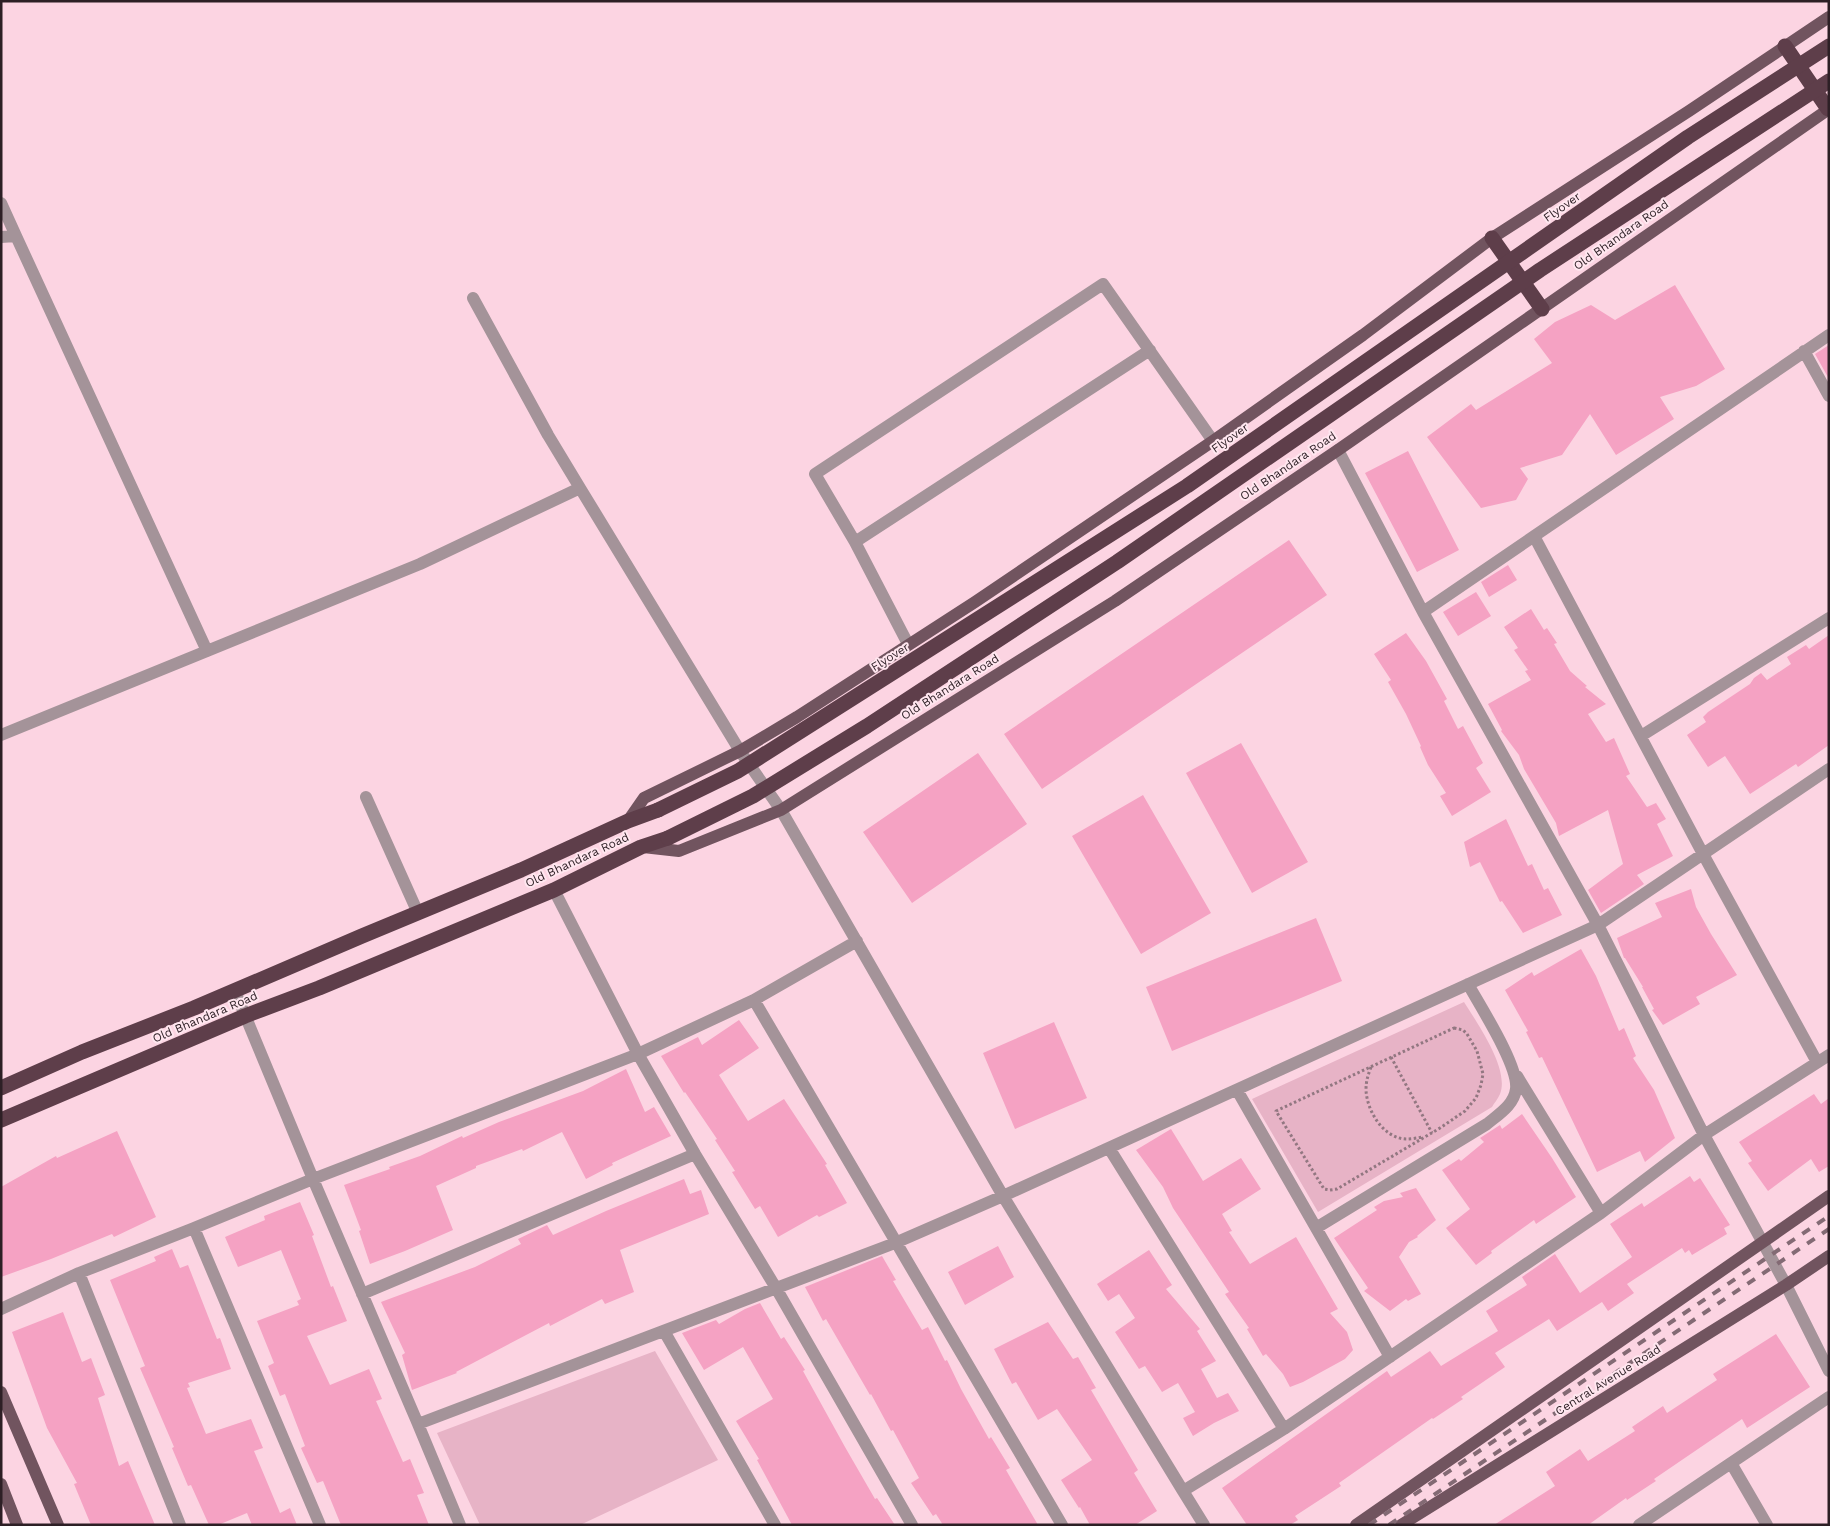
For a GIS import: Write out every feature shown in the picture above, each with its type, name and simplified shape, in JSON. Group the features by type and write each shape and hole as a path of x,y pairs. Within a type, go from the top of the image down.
{"highway":[{"path":"1785,46 1829,109"},
{"name":"Flyover","path":"1,1088 82,1052 235,991 521,870 628,821 658,810 738,771 1187,486 1688,138 1829,46"},
{"path":"641,846 668,838 752,796 867,726 1116,562 1540,270 1829,81"},
{"path":"1492,238 1542,309"},
{"name":"Old Bhandara Road","path":"1,1120 245,1016 319,988 554,890 641,846"}],"main road":[{"path":"628,821 644,798 740,751 797,717 975,602 1213,441 1363,335 1492,238 1689,111 1829,17"},
{"name":"Old Bhandara Road","path":"641,846 679,851 781,810 1115,601 1338,450 1829,109"},
{"path":"1356,1525 1829,1196"},
{"name":"Central Avenue Road","path":"1401,1525 1786,1285 1829,1256"},
{"path":"1,1392 58,1525"},
{"path":"1,1484 17,1525"}],"street":[{"path":"1,203 207,651"},
{"path":"1,237 16,236"},
{"path":"908,644 855,542 815,474 1103,284 1213,441"},
{"path":"473,298 548,435 740,751 781,810 1003,1196 1204,1525"},
{"path":"1423,612 1829,335"},
{"path":"855,542 1150,350"},
{"path":"1804,351 1829,396"},
{"path":"1338,450 1423,612 1598,925 1704,1135 1786,1285 1829,1371"},
{"path":"1,735 420,564 580,488"},
{"path":"1534,536 1703,854 1817,1062"},
{"path":"1641,736 1829,618"},
{"path":"418,1424 895,1244 1598,925 1829,769"},
{"path":"366,797 418,913"},
{"path":"554,890 638,1054 695,1154 776,1288 912,1525"},
{"path":"1,1309 79,1274 313,1179 638,1054 754,1000 857,940"},
{"path":"1468,984 1502,1043 1512,1067 1601,1213"},
{"path":"235,991 460,1525"},
{"path":"754,1000 895,1244 1062,1525"},
{"path":"1184,1491 1284,1429 1601,1213 1704,1135 1829,1055"},
{"path":"1316,1228 1488,1124 1509,1106 1516,1088 1512,1067"},
{"path":"1237,1090 1390,1357"},
{"path":"1108,1148 1284,1429"},
{"path":"362,1294 695,1154"},
{"path":"194,1228 320,1525"},
{"path":"79,1274 180,1525"},
{"path":"664,1331 775,1525"},
{"path":"1640,1525 1829,1397"},
{"path":"1731,1463 1767,1525"}],"path":[{"path":"1454,1028 1463,1030 1474,1045 1483,1074 1476,1098 1465,1111 1432,1133 1337,1188 1324,1189 1276,1111 1372,1066 1454,1028"},
{"path":"1391,1057 1432,1133"},
{"path":"1372,1066 1367,1078 1366,1092 1373,1115 1380,1126 1393,1135 1404,1139 1425,1137"}],"shaded area":[{"path":"1464,1002 1491,1046 1500,1072 1502,1084 1500,1094 1492,1107 1318,1212 1252,1099"},
{"path":"655,1351 718,1460 580,1525 480,1525 437,1433"}],"building":[{"path":"1675,285 1725,369 1696,386 1660,397 1674,419 1616,455 1590,414 1562,455 1520,468 1528,479 1516,500 1481,508 1427,437 1471,404 1476,410 1552,363 1534,339 1555,322 1591,305 1615,320"},
{"path":"1829,345 1829,379 1815,354"},
{"path":"1408,451 1459,550 1417,572 1365,473"},
{"path":"1289,540 1327,595 1042,789 1004,734"},
{"path":"1508,565 1517,580 1489,597 1481,582"},
{"path":"1476,592 1491,616 1458,636 1443,612"},
{"path":"1531,609 1544,630 1547,628 1557,643 1554,644 1570,671 1587,686 1585,687 1606,704 1588,714 1606,742 1614,738 1630,774 1626,776 1647,807 1656,803 1666,819 1657,824 1673,856 1637,875 1644,884 1601,913 1588,890 1623,864 1608,810 1559,836 1556,823 1524,769 1519,755 1501,731 1488,704 1531,680 1525,671 1528,670 1514,650 1518,648 1504,627"},
{"path":"1406,633 1426,661 1447,699 1444,701 1458,729 1463,726 1483,763 1476,768 1491,792 1452,816 1440,796 1446,793 1428,765 1406,714 1388,682 1391,680 1374,654"},
{"path":"1829,635 1829,745 1798,767 1796,764 1750,794 1725,756 1708,767 1687,735 1706,722 1703,717 1750,684 1761,673 1767,680 1791,664 1787,657 1806,645 1809,649"},
{"path":"1241,743 1308,862 1252,893 1186,773"},
{"path":"978,753 1027,824 912,903 863,832"},
{"path":"1143,795 1211,913 1141,954 1072,836"},
{"path":"1506,819 1528,866 1532,864 1544,890 1548,888 1562,915 1523,933 1502,901 1500,902 1480,862 1470,867 1464,842"},
{"path":"1691,889 1696,907 1737,975 1696,997 1700,1004 1663,1025 1652,1010 1654,1009 1643,987 1624,958 1617,938 1662,917 1655,903"},
{"path":"1316,918 1342,981 1172,1051 1146,987"},
{"path":"1581,949 1596,976 1619,1031 1624,1028 1636,1056 1633,1058 1654,1090 1675,1138 1645,1162 1640,1151 1597,1172 1542,1057 1539,1058 1526,1032 1528,1031 1505,990 1532,972 1534,976"},
{"path":"739,1020 759,1048 719,1075 748,1121 784,1099 827,1164 825,1165 847,1203 819,1217 817,1215 778,1237 760,1206 755,1209 732,1172 735,1171 715,1140 717,1139 684,1093 661,1056 698,1037 702,1045"},
{"path":"1054,1022 1087,1098 1015,1129 983,1053"},
{"path":"626,1069 645,1112 654,1107 671,1136 612,1163 613,1165 586,1179 562,1132 523,1151 522,1149 476,1166 476,1168 436,1186 453,1230 370,1264 359,1231 361,1230 344,1185 390,1169 389,1167 420,1156 462,1136 463,1138 499,1122 583,1091"},
{"path":"1814,1094 1821,1104 1829,1098 1829,1166 1819,1172 1811,1159 1768,1191 1748,1163 1752,1161 1739,1142"},
{"path":"1522,1114 1576,1197 1536,1224 1534,1220 1491,1251 1492,1253 1476,1265 1446,1228 1470,1209 1442,1170 1459,1159 1461,1161 1484,1142 1480,1138 1500,1125 1502,1129"},
{"path":"1171,1129 1203,1181 1241,1158 1261,1189 1222,1214 1232,1231 1229,1232 1250,1264 1296,1237 1338,1309 1330,1313 1347,1332 1353,1350 1345,1359 1290,1387 1283,1374 1266,1354 1263,1356 1247,1329 1249,1328 1225,1294 1229,1292 1173,1208 1163,1187 1136,1150"},
{"path":"117,1131 156,1217 114,1237 112,1234 1,1277 1,1187 56,1156 57,1158"},
{"path":"1690,1176 1694,1182 1700,1178 1730,1225 1724,1228 1727,1234 1692,1255 1689,1250 1685,1253 1682,1248 1627,1284 1634,1293 1608,1311 1602,1302 1557,1331 1549,1319 1495,1353 1505,1367 1461,1397 1463,1399 1432,1418 1339,1483 1341,1486 1295,1516 1298,1520 1290,1525 1247,1525 1222,1488 1387,1371 1391,1377 1430,1351 1441,1366 1498,1331 1486,1311 1527,1285 1522,1277 1555,1254 1580,1293 1632,1257 1610,1224 1642,1203 1644,1207"},
{"path":"684,1179 690,1194 701,1190 709,1214 620,1250 634,1292 605,1304 602,1299 550,1326 549,1323 457,1373 412,1390 402,1355 405,1353 381,1302 475,1267 521,1244 518,1239 547,1225 553,1235"},
{"path":"1416,1188 1436,1220 1418,1237 1409,1242 1399,1257 1421,1294 1408,1301 1406,1299 1390,1311 1364,1291 1368,1288 1334,1238 1377,1210 1374,1207 1384,1201 1403,1197 1400,1193"},
{"path":"300,1202 314,1235 312,1236 331,1287 333,1286 347,1321 307,1336 330,1385 369,1369 382,1399 376,1401 403,1462 410,1459 424,1493 417,1495 429,1525 341,1525 323,1481 317,1483 301,1448 305,1446 285,1394 280,1396 268,1366 274,1363 257,1321 299,1305 297,1301 301,1299 281,1250 238,1267 225,1237 265,1220 264,1216"},
{"path":"998,1246 1014,1277 965,1305 948,1272"},
{"path":"172,1249 180,1268 188,1265 217,1339 220,1338 231,1369 188,1383 190,1387 187,1388 206,1434 251,1419 263,1448 254,1451 280,1513 290,1508 297,1525 252,1525 247,1513 218,1525 209,1525 191,1485 188,1486 172,1448 174,1447 140,1368 145,1366 110,1280 156,1261 154,1257"},
{"path":"1149,1250 1172,1285 1166,1289 1200,1329 1197,1331 1216,1361 1201,1369 1217,1398 1228,1393 1239,1411 1193,1436 1183,1418 1195,1412 1178,1383 1162,1392 1145,1366 1139,1369 1115,1332 1135,1318 1119,1294 1108,1301 1097,1284"},
{"path":"882,1256 896,1280 893,1281 922,1330 928,1327 989,1439 991,1437 1010,1468 1006,1470 1038,1525 943,1525 936,1514 933,1516 911,1483 919,1478 893,1430 891,1431 826,1319 823,1321 805,1287"},
{"path":"760,1303 781,1339 784,1337 805,1370 803,1371 875,1499 877,1498 895,1525 792,1525 757,1460 759,1459 736,1421 773,1399 743,1347 704,1370 682,1333 716,1320 719,1324"},
{"path":"63,1312 82,1362 91,1358 105,1395 98,1398 119,1466 128,1461 155,1525 91,1525 74,1484 77,1483 47,1428 12,1332"},
{"path":"1048,1322 1073,1359 1078,1357 1096,1388 1091,1390 1138,1470 1134,1473 1157,1511 1135,1525 1090,1525 1061,1480 1092,1460 1057,1409 1038,1420 1016,1382 1012,1384 994,1349"},
{"path":"1776,1334 1810,1387 1747,1428 1742,1419 1654,1479 1656,1481 1627,1500 1626,1498 1588,1525 1494,1525 1555,1486 1546,1472 1580,1449 1588,1461 1635,1431 1632,1427 1663,1406 1667,1413 1717,1380 1713,1374"}],"railway":[{"path":"1369,1525 1829,1216"},
{"path":"1389,1525 1829,1229"}]}
